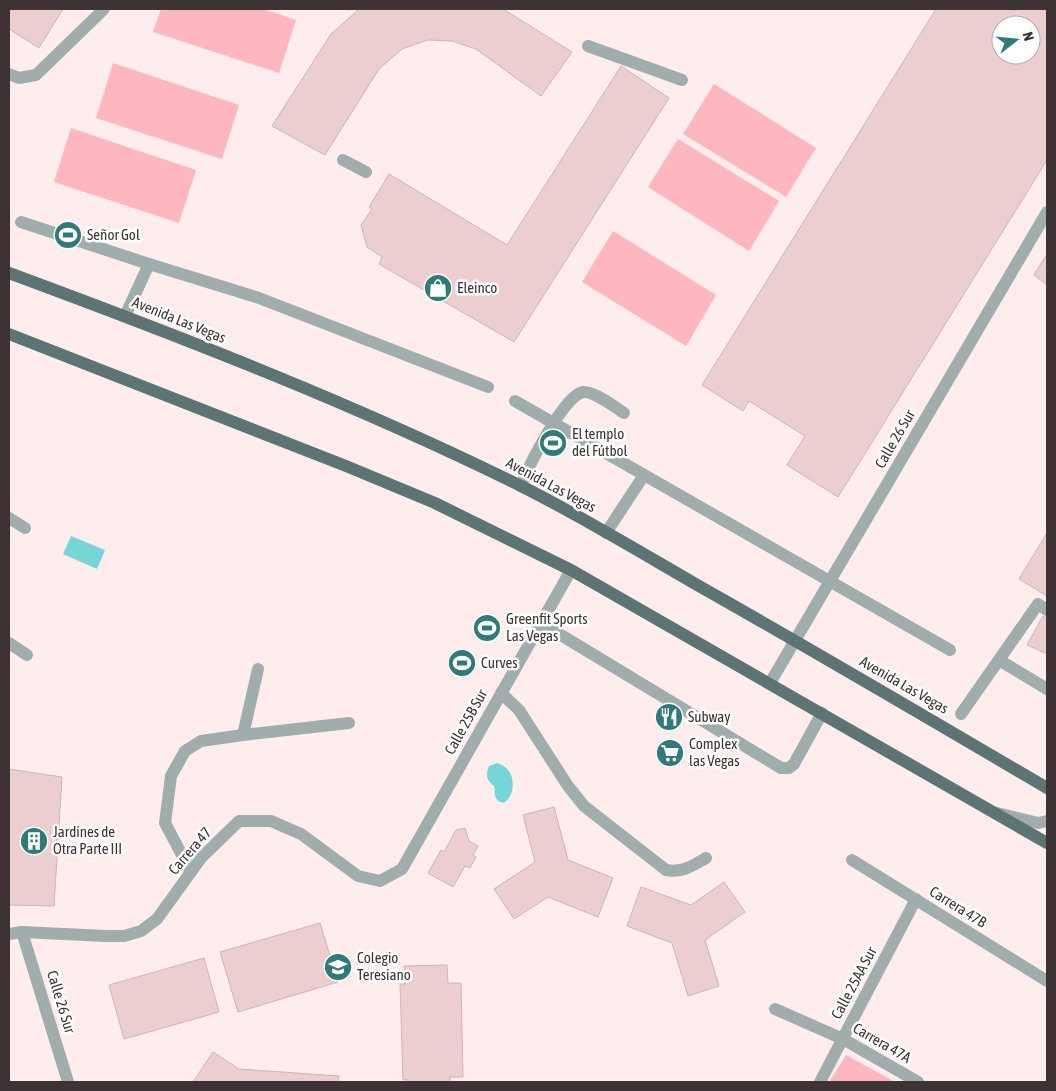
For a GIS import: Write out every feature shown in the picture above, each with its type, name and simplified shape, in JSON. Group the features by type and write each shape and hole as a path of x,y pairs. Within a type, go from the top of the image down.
{"main road":[{"name":"Avenida Las Vegas","path":"9,273 245,363 401,430 520,486 795,641 1047,788"},
{"path":"9,334 241,424 435,503 571,570 1047,842"}],"street":[{"path":"9,74 19,78 36,75 104,9"},
{"path":"588,46 682,80"},
{"path":"344,160 366,172"},
{"name":"Calle 26 Sur","path":"770,683 1047,212"},
{"path":"21,222 259,298 488,387"},
{"path":"125,316 148,264"},
{"path":"520,486 553,423 571,399 582,392 592,393 624,413"},
{"path":"515,401 950,650"},
{"path":"606,533 644,475"},
{"path":"9,518 25,528"},
{"name":"Calle 25B Sur","path":"380,881 402,869 571,570"},
{"path":"961,714 1038,604 1047,610"},
{"path":"540,623 781,768 789,768 794,764 822,713"},
{"path":"9,643 27,655"},
{"path":"999,660 1047,689"},
{"path":"243,735 258,669"},
{"path":"501,693 519,710 568,786 584,806 666,870 675,872 685,870 706,858"},
{"path":"191,872 165,823 171,776 184,751 201,741 349,723"},
{"path":"995,813 1038,823 1047,821"},
{"name":"Carrera 47","path":"9,934 22,932 124,936 141,930 157,918 201,858 239,821 271,821 301,834 358,876 380,881"},
{"name":"Carrera 47B","path":"852,860 1047,982"},
{"name":"Calle 25AA Sur","path":"820,1082 916,899"},
{"name":"Calle 26 Sur","path":"22,932 68,1082"},
{"name":"Carrera 47A","path":"775,1009 843,1039 918,1082"}],"shaded area":[{"path":"161,9 263,9 296,20 279,73 153,32"},
{"path":"113,63 239,105 222,159 96,118"},
{"path":"714,84 816,148 786,197 683,134"},
{"path":"71,128 196,170 179,223 54,182"},
{"path":"678,139 779,201 749,251 648,187"},
{"path":"613,231 716,295 686,346 582,282"},
{"path":"846,1055 895,1082 829,1082"}],"water":[{"path":"71,536 105,550 97,569 63,554"},
{"path":"497,763 506,768 511,775 513,783 512,791 505,802 500,802 496,798 494,786 487,778 489,766"}],"building":[{"path":"9,9 63,9 39,48 9,29"},
{"path":"359,9 503,9 572,52 541,96 476,49 452,41 428,40 402,49 379,69 325,155 272,126 331,34"},
{"path":"936,9 1047,9 1047,160 838,497 787,465 805,436 749,401 743,411 702,385"},
{"path":"621,66 669,98 514,342 379,264 382,257 367,247 361,225 372,209 369,207 389,174 507,245"},
{"path":"1047,254 1047,285 1034,275"},
{"path":"1047,533 1047,596 1019,579"},
{"path":"1043,616 1047,618 1047,654 1027,645"},
{"name":"Jardines de Otra Parte III","path":"9,769 62,777 54,906 9,905"},
{"path":"554,807 568,860 613,878 598,917 548,897 514,919 494,889 535,862 523,815"},
{"path":"465,828 469,841 478,846 473,855 476,857 470,868 465,866 453,887 428,873 441,850 444,852 456,830"},
{"path":"724,882 745,912 705,940 719,986 688,996 672,943 627,926 641,887 691,905"},
{"path":"320,923 338,982 238,1012 220,952"},
{"path":"204,958 219,1012 124,1039 109,985"},
{"path":"447,965 448,983 461,983 463,1077 450,1077 450,1082 407,1082 407,1079 403,1080 400,984 405,984 404,966"},
{"path":"213,1052 239,1069 339,1076 338,1082 193,1082"}],"place":[{"name":"Señor Gol","path":"68,235"},
{"name":"Eleinco","path":"438,288"},
{"name":"El templo del Fútbol","path":"553,443"},
{"name":"Greenfit Sports Las Vegas","path":"487,628"},
{"name":"Curves","path":"462,663"},
{"name":"Subway","path":"669,717"},
{"name":"Complex las Vegas","path":"670,753"},
{"name":"Jardines de Otra Parte III","path":"34,841"},
{"name":"Colegio Teresiano","path":"338,967"}]}
